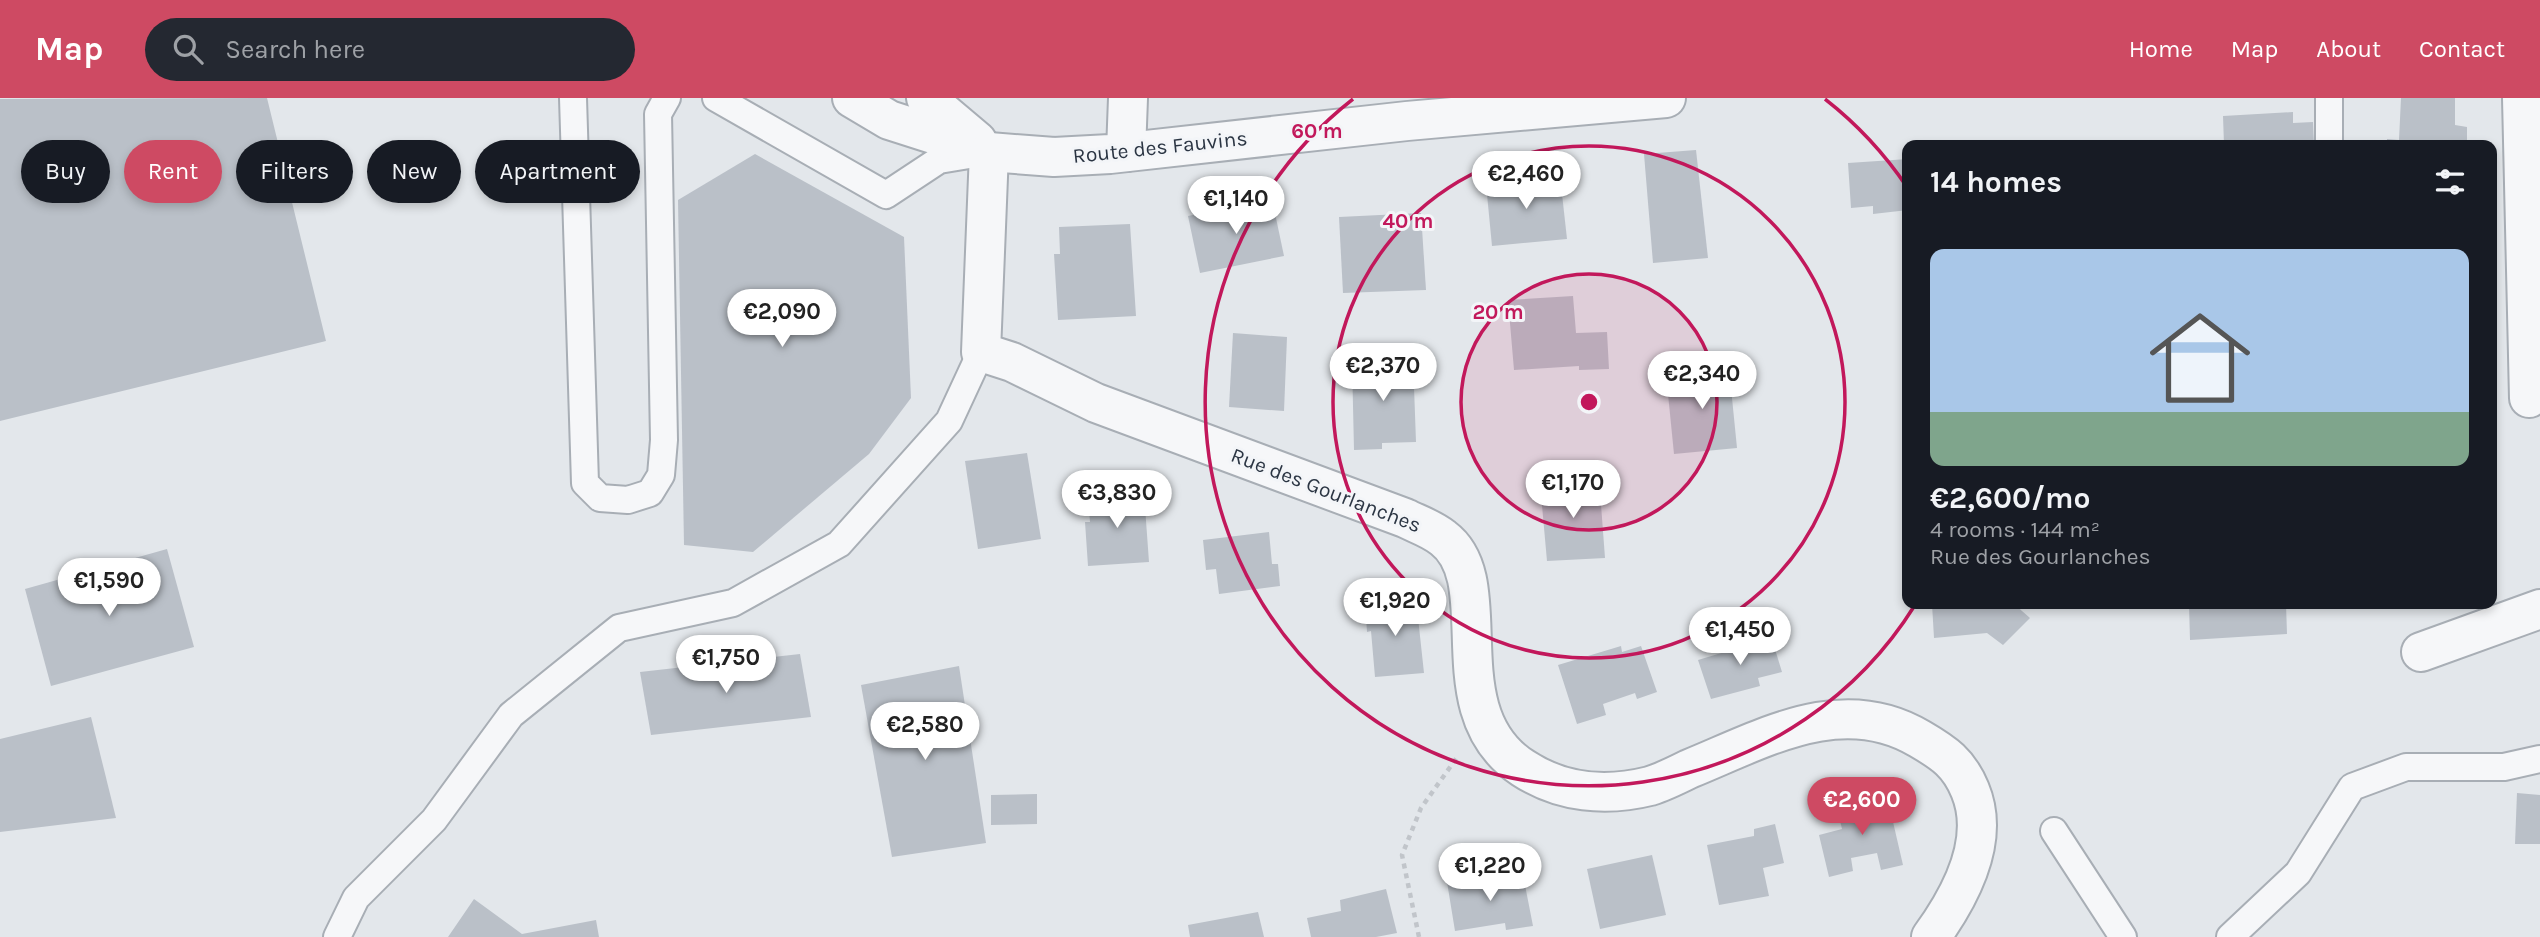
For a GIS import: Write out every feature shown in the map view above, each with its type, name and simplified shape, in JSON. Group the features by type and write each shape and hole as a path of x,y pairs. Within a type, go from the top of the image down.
{"street":[{"name":"Route des Fauvins","path":"852,98 889,121 972,126 1054,157 1666,98"},
{"path":"926,98 972,126 981,352"},
{"path":"1126,152 1128,98"},
{"path":"2522,98 2529,398"},
{"name":"Rue des Gourlanches","path":"981,352 1012,362 1096,403 1405,518 1444,538 1462,561 1468,586 1474,685 1483,720 1497,746 1521,767 1553,785 1594,793 1650,786 1796,725 1864,718 1899,727 1953,761 1977,806 1976,841 1968,872 1952,908 1931,937"},
{"path":"2421,652 2540,610"}],"lane":[{"path":"573,98 585,483 600,498 628,500 650,493 661,475 664,440 658,114 667,98"},
{"path":"716,98 886,195 939,160 972,126"},
{"path":"2329,98 2329,140"},
{"path":"337,937 356,898 435,820 511,715 619,628 733,603 839,544 948,421 981,352"},
{"path":"2230,937 2298,873 2352,787 2406,767 2504,767 2540,759"},
{"path":"2054,831 2123,937"}],"path":[{"path":"1419,937 1402,855 1422,808 1483,720"}],"building":[{"path":"267,98 277,140 236,140 236,203 292,203 326,341 0,421 0,99"},
{"path":"2401,98 2455,98 2455,125 2467,127 2467,140 2399,140"},
{"path":"2293,112 2293,123 2313,122 2314,140 2224,140 2223,116"},
{"path":"1696,150 1708,258 1653,263 1644,154"},
{"path":"755,154 904,237 911,398 869,454 753,552 684,545 678,200"},
{"path":"1902,159 1902,211 1873,214 1873,206 1851,208 1848,163"},
{"path":"1560,176 1567,239 1492,246 1486,184"},
{"path":"1272,199 1284,256 1200,273 1188,216"},
{"path":"1421,213 1426,290 1343,293 1339,217"},
{"path":"1130,224 1136,316 1058,320 1054,254 1060,254 1059,227"},
{"path":"1573,296 1576,333 1607,332 1609,369 1579,370 1579,366 1514,370 1508,300"},
{"path":"1233,333 1287,337 1284,411 1229,407"},
{"path":"1413,359 1416,442 1382,443 1382,449 1354,450 1352,362"},
{"path":"1729,368 1737,448 1674,454 1666,374"},
{"path":"1027,453 1041,539 978,549 965,461"},
{"path":"1599,478 1605,558 1547,561 1540,483"},
{"path":"1144,493 1149,562 1088,566 1085,522 1090,522 1088,497"},
{"path":"1269,532 1272,564 1278,564 1280,586 1219,594 1216,569 1206,570 1203,540"},
{"path":"167,549 194,647 51,686 25,589"},
{"path":"1416,599 1424,673 1375,677 1371,631 1367,632 1365,603"},
{"path":"1932,609 2020,609 2030,618 2003,645 1987,633 1934,638"},
{"path":"2189,609 2286,609 2287,634 2190,640"},
{"path":"1770,633 1782,672 1758,678 1760,686 1711,699 1698,660 1748,645 1746,639"},
{"path":"1621,646 1622,652 1641,646 1657,692 1637,699 1635,693 1603,704 1606,715 1577,724 1558,665"},
{"path":"800,654 811,717 651,735 640,672"},
{"path":"959,666 986,843 892,857 861,685"},
{"path":"91,717 116,818 0,832 0,739"},
{"path":"2517,793 2540,795 2540,844 2515,844"},
{"path":"1037,794 1037,824 991,825 991,795"},
{"path":"1887,796 1903,865 1881,870 1877,853 1851,858 1853,871 1829,877 1819,835 1842,829 1837,808"},
{"path":"1775,824 1784,863 1763,868 1769,896 1719,905 1707,845 1754,836 1754,829"},
{"path":"1652,855 1666,915 1600,929 1587,869"},
{"path":"1498,874 1499,879 1523,875 1533,926 1506,930 1505,923 1455,931 1447,882"},
{"path":"1386,889 1397,933 1376,937 1311,937 1307,918 1341,911 1340,900"},
{"path":"474,899 522,934 596,920 599,937 448,937"},
{"path":"1258,912 1264,937 1190,937 1188,925"}]}
